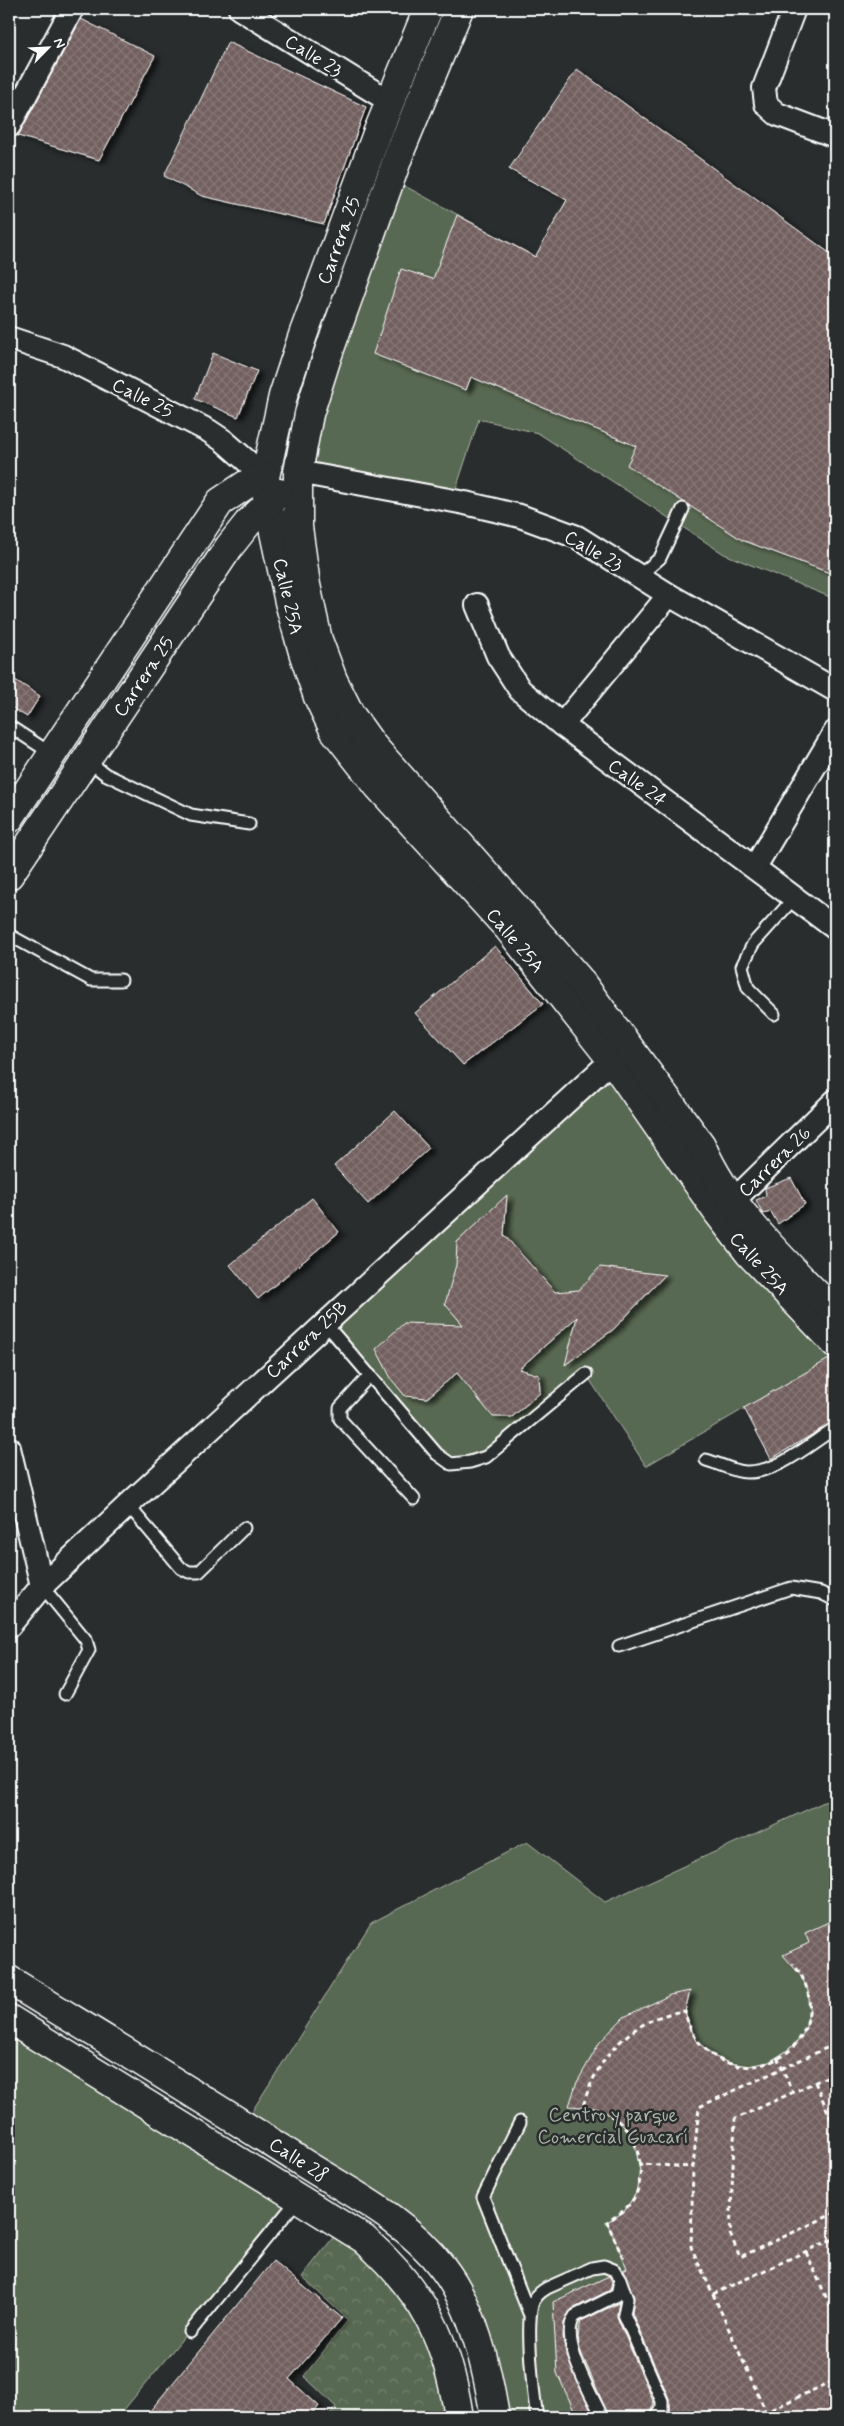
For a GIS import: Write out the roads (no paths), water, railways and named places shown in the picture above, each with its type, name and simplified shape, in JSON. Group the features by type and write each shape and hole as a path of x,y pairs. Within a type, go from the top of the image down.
{"main road":[{"name":"Carrera 25","path":"9,875 229,547 270,492 283,396 389,101 428,9"},
{"name":"Carrera 25","path":"298,472 309,414 327,357 400,149 459,9"},
{"path":"298,472 270,492 298,527"},
{"name":"Calle 25A","path":"298,472 298,527 306,585 318,640 333,680 350,714 372,745 578,978 701,1146 712,1171 764,1240 835,1313"},
{"name":"Carrera 25","path":"12,809 52,754 220,502 247,484 270,492"},
{"name":"Calle 25A","path":"270,492 289,602 318,697 334,730 378,786 508,928 612,1060 718,1213 749,1253 835,1343"},
{"path":"612,1060 617,1055 626,1059 692,1151 712,1171"},
{"name":"Calle 28","path":"9,1980 244,2124 413,2236 444,2269 462,2303 477,2337 488,2379 495,2417"},
{"name":"Calle 28","path":"9,2019 364,2239 392,2264 415,2292 444,2350 454,2381 459,2417"}],"street":[{"path":"9,126 72,9"},
{"name":"Calle 23","path":"240,9 389,101"},
{"path":"794,9 764,88 766,104 777,114 835,136"},
{"name":"Calle 25","path":"9,338 63,356 209,431 224,441 270,492"},
{"name":"Calle 23","path":"298,472 466,503 520,516 577,537 668,594 835,690"},
{"path":"562,725 668,594"},
{"name":"Calle 24","path":"477,605 498,656 520,690 562,725 835,928"},
{"path":"755,867 835,732"},
{"name":"Carrera 25B","path":"9,1626 42,1586 128,1505 324,1322 612,1060"},
{"name":"Carrera 26","path":"734,1200 835,1102"},
{"path":"9,1448 42,1586"}],"lane":[{"path":"639,576 660,558 683,509"},
{"path":"9,726 52,754"},
{"path":"86,759 105,774 191,816 248,824"},
{"path":"774,1014 748,988 742,966 754,944 794,897"},
{"path":"9,935 90,980 121,980"},
{"path":"324,1322 438,1454 451,1464 470,1462 486,1457 586,1374"},
{"path":"370,1375 340,1408 340,1419 414,1499"},
{"path":"706,1460 746,1472 763,1470 780,1463 835,1428"},
{"path":"128,1505 181,1568 189,1572 199,1572 244,1528"},
{"path":"42,1586 86,1640 89,1650 65,1694"},
{"path":"619,1646 791,1588 821,1593 835,1600"},
{"path":"520,2122 483,2197 525,2298 531,2322"},
{"path":"190,2332 299,2197"},
{"path":"537,2417 531,2322 533,2302 540,2292 547,2288 599,2266 614,2270 620,2279 627,2299 624,2314 662,2402 662,2409 657,2417"},
{"path":"602,2417 572,2350 570,2332 575,2316 617,2295 620,2279"}],"park label":[{"name":"Centro y parque Comercial Guacarí","path":"613,2125"}]}
